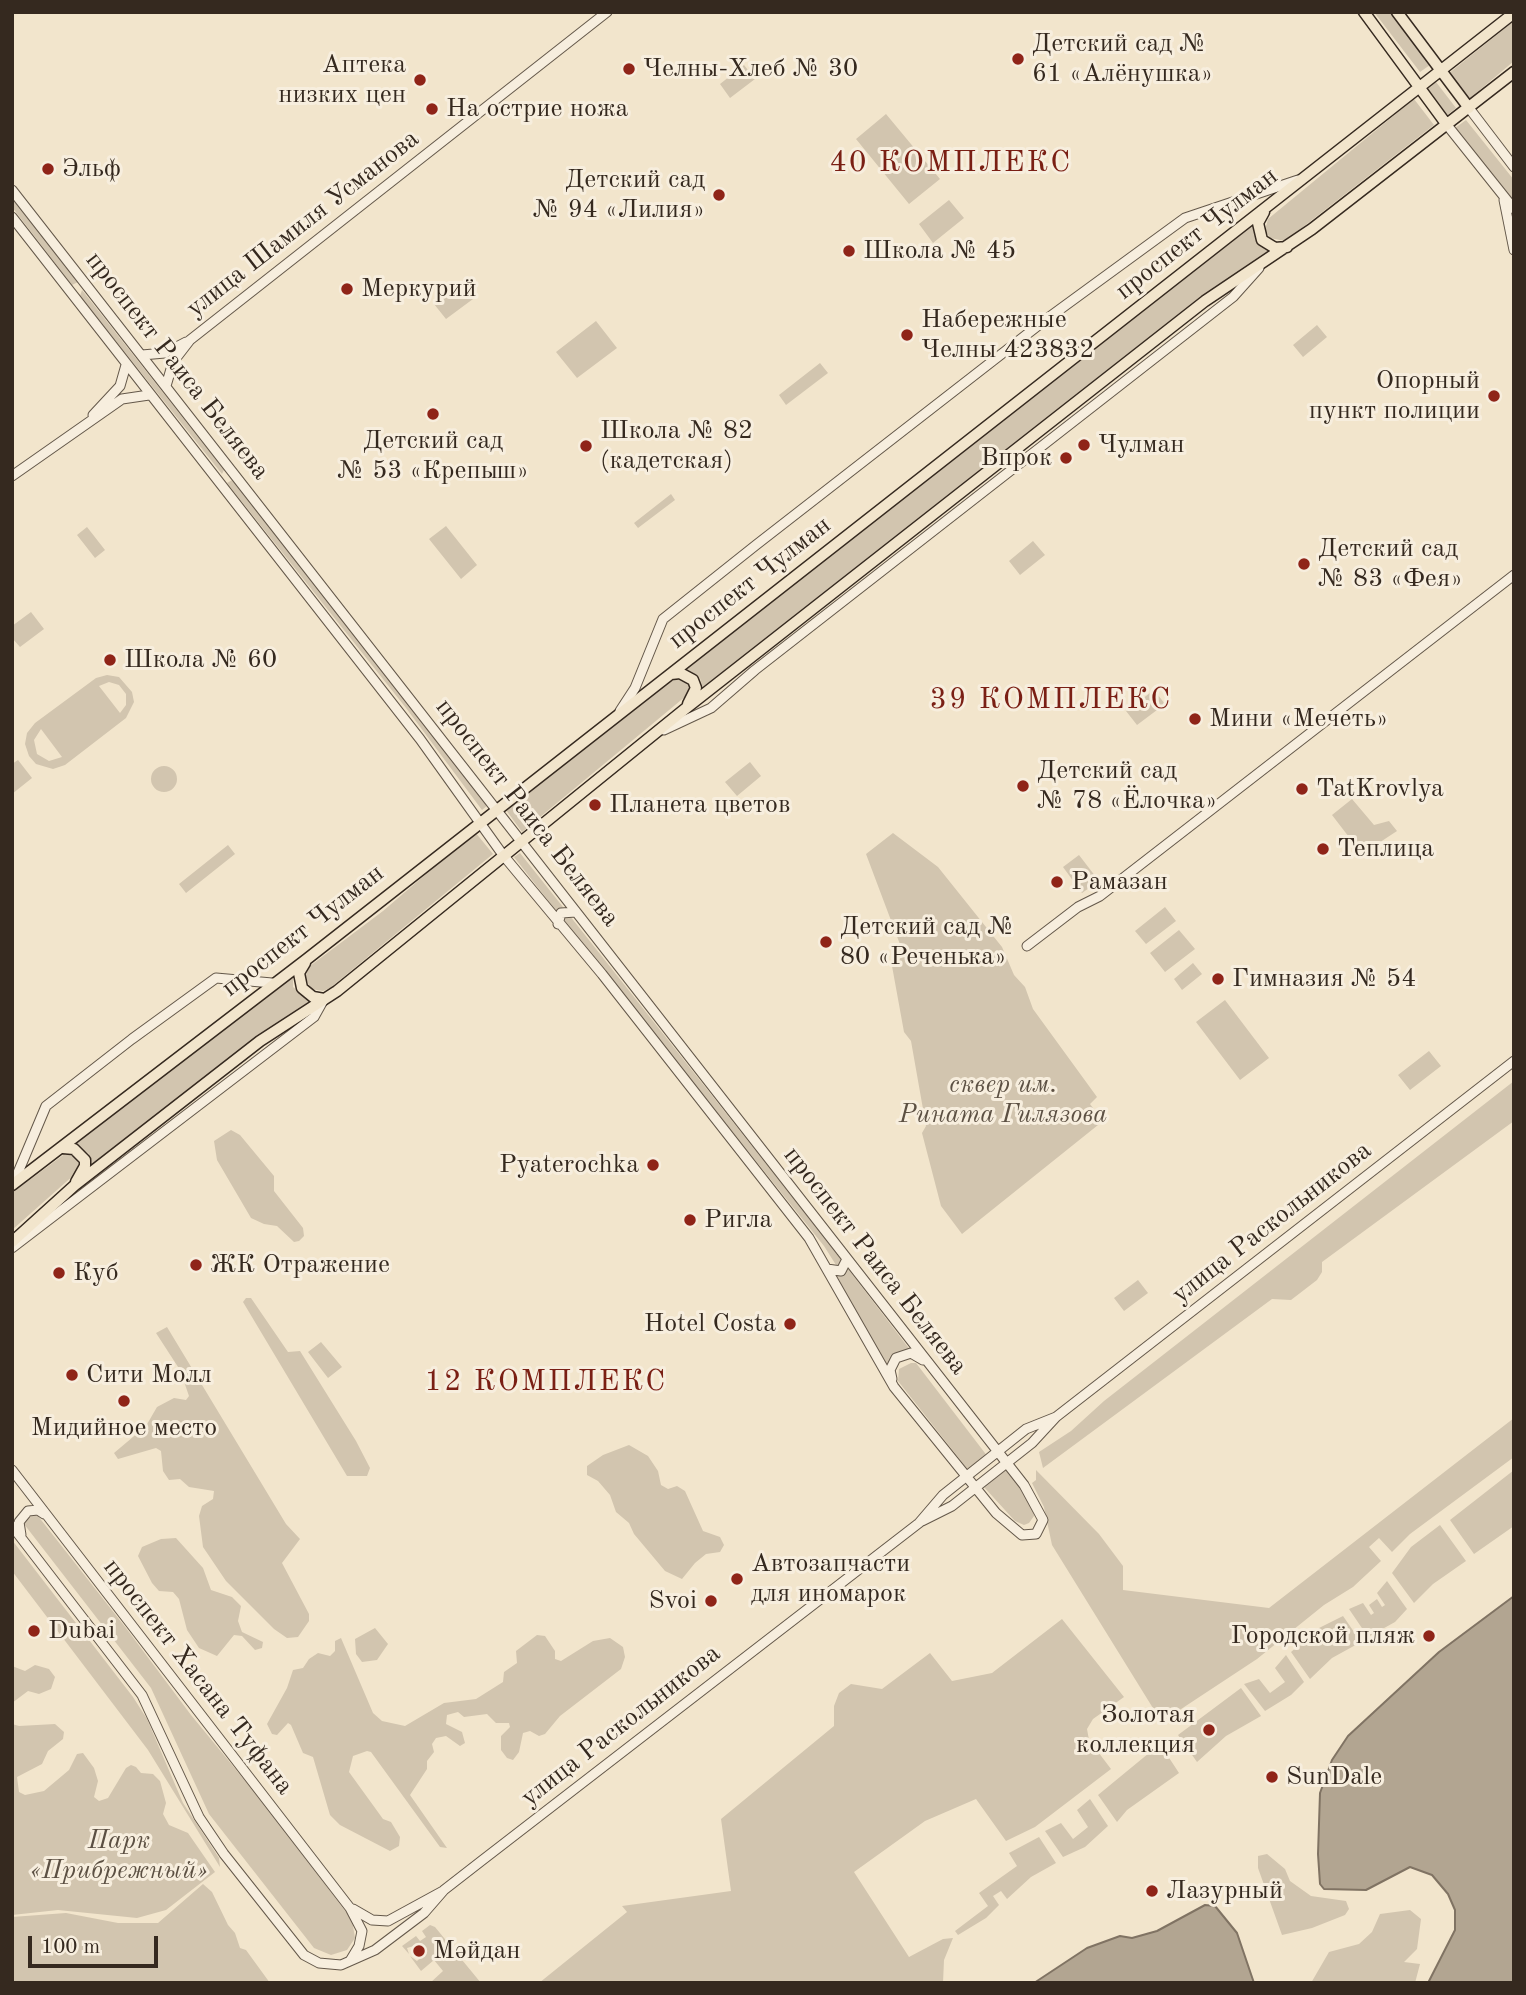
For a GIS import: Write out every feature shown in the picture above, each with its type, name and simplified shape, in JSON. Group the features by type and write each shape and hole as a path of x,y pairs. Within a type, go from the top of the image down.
{"main road":[{"path":"1364,12 1447,125"},
{"path":"1397,12 1469,108"},
{"name":"проспект Чулман","path":"13,1185 307,958 620,710 671,674 1514,13"},
{"path":"12,1242 75,1185 260,1041 324,999 685,709 1195,310 1287,247 1514,72"},
{"path":"1265,209 1258,223 1262,240 1275,248 1287,247"},
{"path":"671,674 680,673 693,680 694,696 685,709"},
{"path":"307,958 299,973 302,988 313,997 324,999"},
{"path":"63,1148 74,1149 85,1160 85,1166 75,1185"}],"street":[{"name":"улица Шамиля Усманова","path":"142,355 165,353 190,340 276,269 607,12"},
{"path":"1469,108 1514,167"},
{"path":"1447,125 1514,209"},
{"path":"620,710 635,688 663,619 1044,321 1185,218 1307,177"},
{"name":"проспект Раиса Беляева","path":"12,190 1007,1463 1032,1496 1042,1517 1036,1534 1022,1535 1013,1528 975,1488 894,1387 809,1238 673,1063 503,855 478,822 466,799 428,749 12,217"},
{"path":"1503,195 1514,250"},
{"path":"653,736 711,708 765,661 1233,297 1262,264"},
{"path":"76,299 77,288 82,285 90,289"},
{"name":"улица Шамиля Усманова","path":"166,386 168,371 190,340"},
{"path":"87,422 120,386 126,365"},
{"path":"12,476 122,399 149,395"},
{"path":"213,476 227,479 228,465"},
{"path":"1027,946 1078,907 1109,889 1514,575"},
{"path":"558,924 561,913 570,910 577,913"},
{"path":"13,1185 46,1106 103,1061 216,978 272,984"},
{"path":"12,1248 314,1017 324,999"},
{"name":"улица Раскольникова","path":"919,1523 943,1512 975,1488 1007,1463 1056,1417 1514,1061"},
{"path":"827,1269 841,1271 846,1259"},
{"path":"894,1387 890,1370 896,1358 911,1353 927,1363"},
{"name":"улица Раскольникова","path":"350,1961 374,1950 424,1913 444,1890 919,1523 943,1495 1026,1429 1056,1417"},
{"name":"проспект Хасана Туфана","path":"12,1470 351,1908"},
{"path":"22,1537 19,1522 28,1511 38,1510 51,1521"},
{"name":"проспект Хасана Туфана","path":"12,1526 142,1695 199,1817 304,1955 330,1966 350,1961"},
{"path":"351,1908 372,1920 388,1921 444,1890"},
{"path":"350,1961 359,1946 362,1931 351,1908"}],"green space":[{"path":"1374,12 1389,12 1430,65 1420,72"},
{"path":"1514,21 1514,61 1468,100 1448,74"},
{"path":"744,65 755,79 730,98 720,84"},
{"path":"1436,82 1456,108 1446,116 1426,90"},
{"path":"1414,99 1434,125 1285,241 1270,238 1265,230 1268,219"},
{"path":"886,114 940,179 909,204 856,139"},
{"path":"1466,120 1514,180 1514,202 1455,128"},
{"path":"12,197 78,282 72,285 12,207"},
{"path":"949,200 964,218 933,243 919,224"},
{"path":"1253,224 1256,240 1270,252 703,689 700,678 684,669"},
{"path":"460,283 473,299 446,319 434,304"},
{"path":"82,290 224,470 222,474 80,296"},
{"path":"596,321 617,348 577,378 556,352"},
{"path":"1317,325 1327,337 1303,357 1293,345"},
{"path":"820,363 828,373 786,405 779,395"},
{"path":"234,479 488,805 482,810 406,708 227,483"},
{"path":"671,494 675,500 638,528 634,523"},
{"path":"446,526 477,565 461,579 429,539"},
{"path":"87,527 105,550 95,558 77,535"},
{"path":"1033,541 1045,555 1020,575 1009,561"},
{"path":"31,612 44,629 20,647 12,638 12,626"},
{"path":"107,675 119,677 132,692 134,702 126,718 65,765 53,769 36,764 29,756 25,744 27,733 35,723 96,678","holes":["109,682 119,685 126,694 126,705 120,713 99,686","41,729 62,757 49,761 37,754 34,740"]},
{"path":"682,678 690,685 686,696 522,832 506,810 672,679"},
{"path":"1154,690 1165,704 1137,725 1126,711"},
{"path":"18,760 32,778 12,794 12,764"},
{"path":"750,762 761,776 737,796 725,782"},
{"path":"164,766 173,770 177,779 173,788 164,792 155,788 151,779 155,770"},
{"path":"1352,799 1374,825 1389,821 1397,831 1362,854 1332,815"},
{"path":"475,832 493,854 330,988 323,991 311,989 305,977 310,966 383,911"},
{"name":"сквер им. Рината Гилязова","path":"893,833 938,867 1002,947 1014,975 1025,987 1033,1009 1097,1097 1090,1104 1103,1121 962,1234 941,1206 922,1133 926,1126 911,1041 904,1032 892,966 904,955 866,854"},
{"path":"228,845 235,854 186,893 179,884"},
{"path":"520,853 563,907 557,912 514,857"},
{"path":"1079,855 1099,881 1082,893 1063,867"},
{"path":"1165,907 1176,921 1146,944 1135,931"},
{"path":"563,916 570,916 842,1260 840,1265 836,1265 824,1246 563,920"},
{"path":"1179,930 1195,949 1165,972 1150,953"},
{"path":"1193,963 1202,974 1182,990 1174,979"},
{"path":"293,974 293,987 310,1001 225,1061 91,1166 89,1154 75,1144"},
{"path":"1225,1000 1269,1058 1240,1080 1196,1022"},
{"path":"1429,1051 1441,1066 1410,1090 1398,1075"},
{"path":"1514,1081 1514,1121 1322,1262 1322,1272 1317,1280 1291,1300 1272,1299 1043,1468 1039,1452 1071,1431 1104,1401"},
{"path":"231,1130 240,1135 274,1176 274,1191 303,1228 304,1236 299,1241 294,1242 277,1226 251,1218 217,1160 214,1141"},
{"path":"66,1153 77,1157 79,1169 12,1230 12,1193"},
{"path":"848,1269 911,1351 893,1356 886,1368 837,1276"},
{"path":"1138,1280 1148,1293 1124,1311 1114,1298"},
{"path":"246,1298 251,1298 288,1352 300,1351 356,1441 370,1468 367,1476 347,1476 243,1302"},
{"path":"167,1327 286,1524 300,1539 282,1563 309,1614 309,1621 298,1637 287,1638 274,1629 226,1581 203,1547 199,1516 202,1506 213,1499 214,1491 189,1487 180,1479 169,1480 163,1471 161,1451 156,1448 118,1459 114,1453 146,1426 157,1407 174,1398 186,1400 189,1396 180,1370 156,1333"},
{"path":"321,1342 342,1367 328,1378 308,1352"},
{"path":"916,1363 988,1457 969,1471 898,1381 899,1369"},
{"path":"1514,1418 1514,1457 1410,1534 1392,1552 1379,1538 1369,1547 1381,1561 1353,1587 1324,1605 1257,1659 1169,1717 1156,1713 1052,1545 1044,1507 1032,1483 1036,1480 1036,1470 1099,1534 1123,1566 1123,1590 1269,1608"},
{"path":"629,1445 648,1456 658,1471 661,1485 668,1489 677,1486 685,1491 703,1531 720,1537 724,1545 720,1552 706,1554 682,1579 665,1571 634,1534 629,1523 616,1512 610,1495 598,1481 587,1475 587,1466 603,1455"},
{"path":"1006,1468 1033,1507 1034,1516 1024,1525 1015,1521 983,1486"},
{"path":"1514,1470 1514,1526 1474,1554 1450,1520"},
{"path":"32,1515 38,1516 352,1920 355,1938 347,1950 331,1955 314,1948 209,1814 151,1688 24,1524"},
{"path":"1440,1525 1466,1561 1433,1584 1414,1603 1392,1573 1411,1547"},
{"path":"176,1538 203,1568 211,1590 232,1597 241,1606 238,1621 242,1632 263,1642 262,1648 255,1650 242,1636 234,1635 217,1656 199,1648 187,1630 179,1599 173,1592 159,1591 138,1556 142,1547 161,1539"},
{"path":"12,1540 147,1719 183,1803 219,1858 220,1867 148,1750 12,1571"},
{"path":"1387,1581 1407,1609 1395,1622 1368,1637 1349,1609 1363,1603 1371,1615 1374,1613 1369,1605 1377,1599 1382,1607 1385,1605 1377,1593"},
{"path":"1343,1616 1361,1642 1332,1658 1310,1679 1291,1652 1319,1628"},
{"path":"1062,1619 1124,1697 1093,1719 1087,1729 1089,1740 1111,1769 1035,1827 1006,1841 976,1799 925,1821 854,1872 909,1957 943,1939 953,1938 944,1960 943,1983 539,1983 627,1912 622,1906 731,1891 721,1819 834,1726 834,1706 839,1693 851,1684 882,1689 930,1653 952,1681 992,1673"},
{"path":"375,1628 388,1644 377,1660 362,1662 356,1654 355,1639"},
{"path":"537,1635 545,1636 555,1651 555,1659 561,1661 593,1641 610,1638 623,1647 625,1657 621,1669 560,1716 545,1734 539,1736 530,1731 523,1733 519,1752 513,1760 507,1758 501,1750 501,1736 510,1727 509,1723 496,1723 487,1714 464,1717 458,1712 447,1715 446,1724 462,1732 465,1743 460,1746 446,1736 436,1738 432,1744 434,1752 427,1761 427,1769 410,1795 447,1848 440,1847 371,1752 367,1751 353,1756 349,1772 383,1819 391,1822 400,1837 399,1846 390,1851 340,1825 330,1815 313,1757 303,1753 291,1725 288,1723 277,1735 272,1734 267,1724 287,1688 293,1670 303,1668 309,1659 318,1653 330,1656 335,1651 335,1641 341,1638 373,1713 382,1721 405,1726 444,1703 476,1699 503,1682 504,1672 517,1663 516,1651"},
{"path":"1286,1655 1304,1682 1291,1695 1265,1711 1244,1684 1259,1679 1270,1693 1285,1682 1275,1668"},
{"path":"35,1665 49,1669 55,1677 51,1689 39,1694 28,1691 12,1703 12,1666 25,1671"},
{"path":"1241,1688 1261,1716 1226,1736 1197,1762 1178,1735"},
{"name":"Парк «Прибрежный»","path":"12,1724 55,1724 64,1732 63,1739 48,1751 42,1764 17,1777 19,1792 25,1795 44,1791 69,1770 77,1754 83,1753 94,1768 98,1781 94,1797 99,1801 108,1798 126,1768 131,1765 136,1767 141,1773 153,1774 160,1781 166,1803 163,1814 169,1825 188,1833 215,1872 166,1910 137,1918 58,1910 12,1915"},
{"path":"1160,1744 1179,1773 1127,1810 1117,1822 1098,1795"},
{"path":"1090,1799 1108,1826 1085,1847 1063,1857 1045,1831 1061,1823 1073,1839 1088,1827 1077,1810"},
{"path":"1039,1837 1056,1863 1031,1877 1007,1899 1001,1891 993,1896 999,1905 986,1918 958,1935 955,1931 988,1906 979,1893 1017,1866 1009,1853"},
{"path":"1267,1854 1285,1869 1290,1881 1311,1896 1346,1901 1349,1909 1345,1915 1312,1928 1282,1935 1258,1868 1258,1856"},
{"path":"203,1884 212,1892 228,1925 235,1933 240,1948 246,1950 270,1983 12,1983 12,1917 66,1913 118,1923 158,1923"},
{"path":"1410,1910 1421,1919 1417,1949 1404,1962 1420,1964 1415,1983 1311,1983 1329,1952 1359,1944 1372,1932 1380,1914"},
{"path":"430,1925 435,1927 481,1983 430,1983 443,1971 434,1960 421,1971 410,1956 417,1961 424,1954 417,1945 407,1948 409,1954 402,1946 416,1936 420,1941 426,1937 422,1931"}],"shaded area":[{"path":"1514,1596 1514,1983 1428,1983 1455,1930 1455,1910 1448,1894 1432,1875 1410,1867 1366,1890 1324,1889 1320,1884 1318,1854 1320,1793 1332,1760 1348,1736 1439,1652"},
{"path":"1205,1905 1215,1906 1237,1933 1254,1983 1034,1983 1087,1948 1120,1936 1132,1938 1157,1931"}],"place":[{"name":"Детский сад № 61 «Алёнушка»","path":"1018,59"},
{"name":"Челны-Хлеб № 30","path":"629,69"},
{"name":"Аптека низких цен","path":"420,80"},
{"name":"На острие ножа","path":"432,109"},
{"name":"Эльф","path":"48,169"},
{"name":"Детский сад № 94 «Лилия»","path":"719,195"},
{"name":"Школа № 45","path":"849,251"},
{"name":"Меркурий","path":"347,289"},
{"name":"Набережные Челны 423832","path":"907,335"},
{"name":"Опорный пункт полиции","path":"1494,396"},
{"name":"Детский сад № 53 «Крепыш»","path":"433,414"},
{"name":"Чулман","path":"1084,445"},
{"name":"Школа № 82 (кадетская)","path":"586,446"},
{"name":"Впрок","path":"1066,458"},
{"name":"Детский сад № 83 «Фея»","path":"1304,564"},
{"name":"Школа № 60","path":"110,660"},
{"name":"Мини «Мечеть»","path":"1195,719"},
{"name":"Детский сад № 78 «Ёлочка»","path":"1023,786"},
{"name":"TatKrovlya","path":"1302,789"},
{"name":"Планета цветов","path":"595,805"},
{"name":"Теплица","path":"1323,849"},
{"name":"Рамазан","path":"1057,882"},
{"name":"Детский сад № 80 «Реченька»","path":"826,942"},
{"name":"Гимназия № 54","path":"1218,979"},
{"name":"Pyaterochka","path":"653,1165"},
{"name":"Ригла","path":"690,1220"},
{"name":"ЖК Отражение","path":"196,1265"},
{"name":"Куб","path":"59,1273"},
{"name":"Hotel Costa","path":"790,1324"},
{"name":"Сити Молл","path":"72,1375"},
{"name":"Мидийное место","path":"124,1401"},
{"name":"Автозапчасти для иномарок","path":"737,1579"},
{"name":"Svoi","path":"711,1601"},
{"name":"Dubai","path":"34,1631"},
{"name":"Городской пляж","path":"1429,1636"},
{"name":"Золотая коллекция","path":"1209,1730"},
{"name":"SunDale","path":"1272,1777"},
{"name":"Лазурный","path":"1152,1891"},
{"name":"Мәйдан","path":"419,1951"}],"district":[{"name":"40 КОМПЛЕКС","path":"951,163"},
{"name":"39 КОМПЛЕКС","path":"1051,700"},
{"name":"12 КОМПЛЕКС","path":"546,1382"}]}
